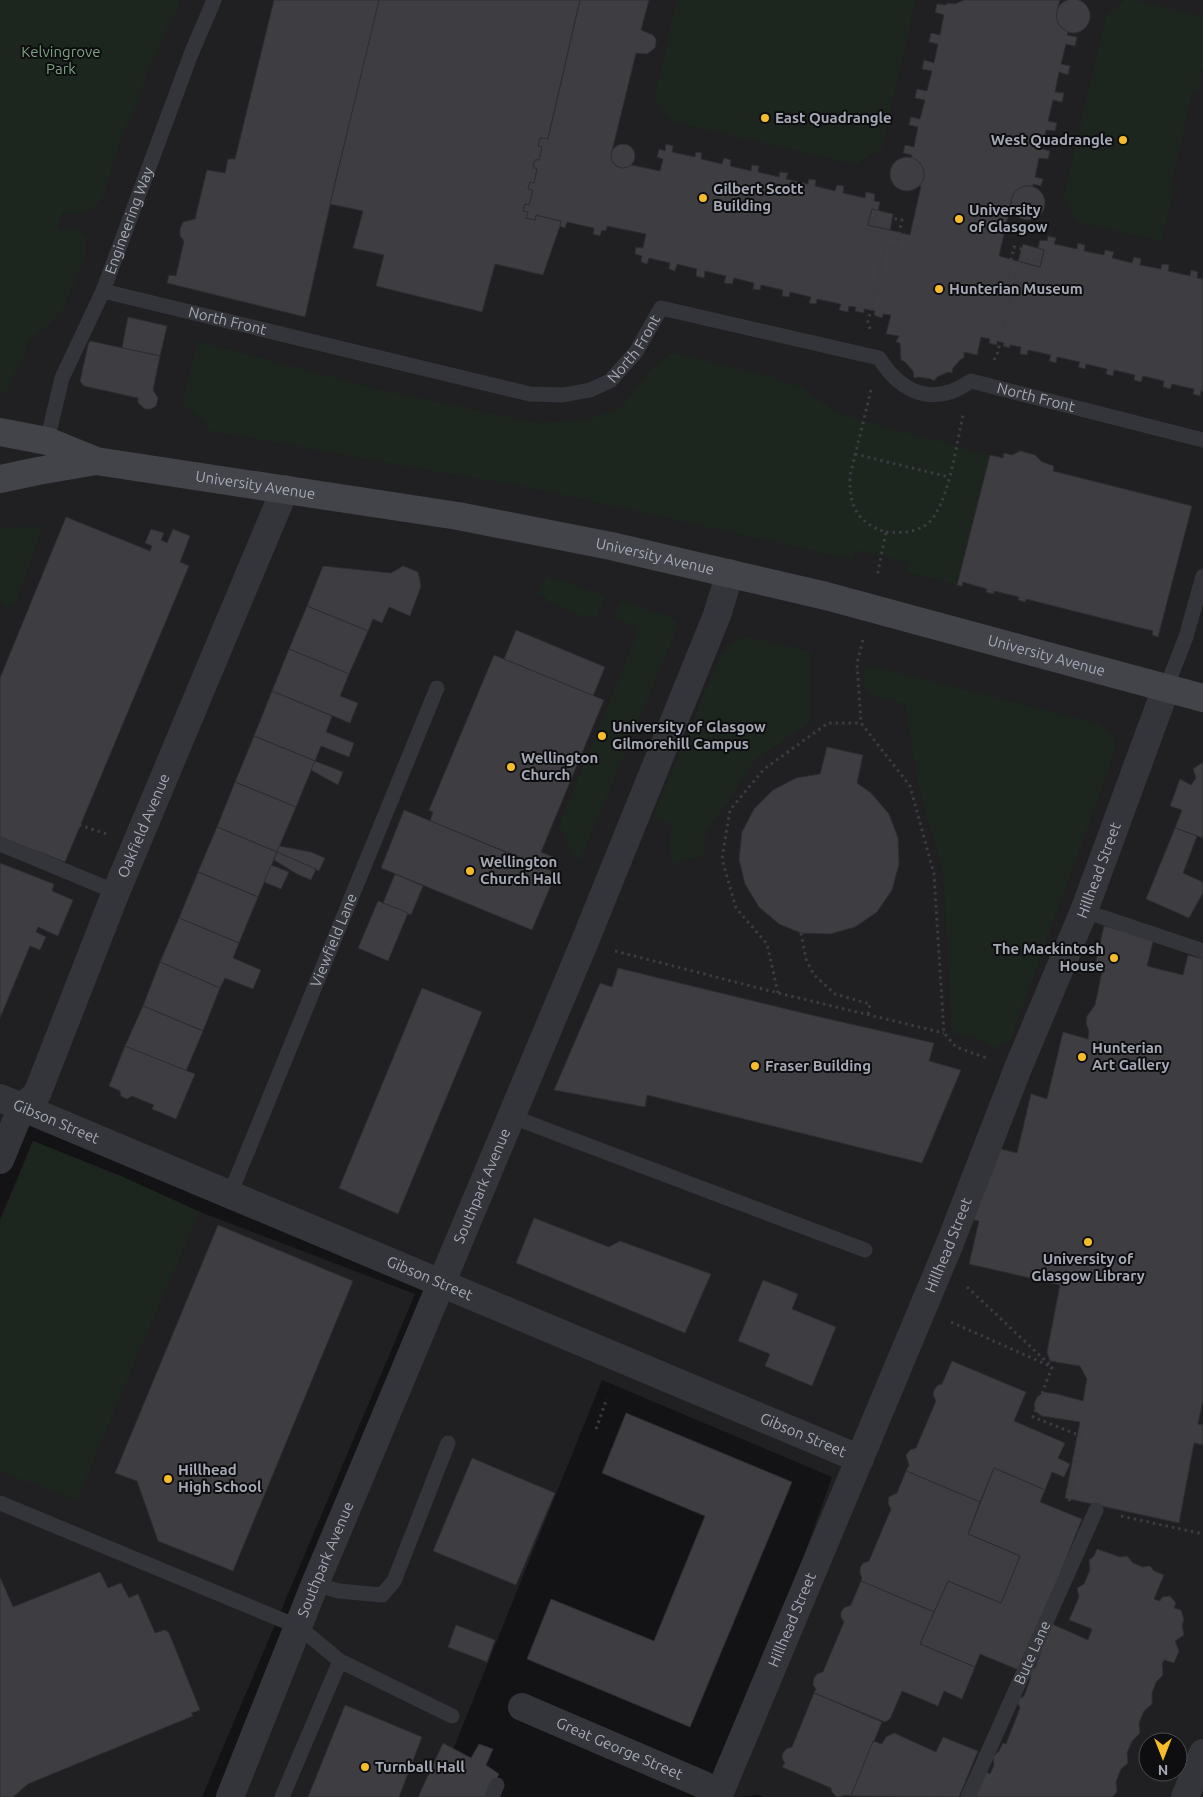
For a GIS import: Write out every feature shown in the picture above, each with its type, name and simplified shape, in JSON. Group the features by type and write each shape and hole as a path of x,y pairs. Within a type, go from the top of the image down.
{"street":[{"name":"University Avenue","path":"0,432 47,441 96,461 507,525 611,546 872,608 1203,698"},
{"name":"University Avenue","path":"0,479 38,470 96,461"},
{"name":"Oakfield Avenue","path":"0,1160 11,1103 37,1094 116,892 285,489"},
{"name":"Southpark Avenue","path":"230,1797 315,1584 584,941 717,615 730,573"},
{"name":"Hillhead Street","path":"716,1797 950,1243 1018,1068 1084,911 1166,688"},
{"name":"Gibson Street","path":"11,1103 860,1459"},
{"name":"Great George Street","path":"522,1707 704,1785 716,1797"},
{"path":"1185,1797 1203,1753"}],"lane":[{"name":"Engineering Way","path":"47,441 62,378 103,291 191,54 214,0"},
{"name":"North Front","path":"103,291 530,394 563,395 590,390 610,381 636,352 661,308 879,358"},
{"path":"879,358 898,382 909,389 923,394 939,395 953,392 971,381"},
{"name":"North Front","path":"971,381 1203,440"},
{"path":"1166,688 1186,637 1203,576"},
{"name":"Viewfield Lane","path":"230,1194 437,688"},
{"path":"0,844 116,892"},
{"path":"1084,911 1203,952"},
{"path":"510,1116 865,1250"},
{"path":"315,1584 339,1591 382,1595 394,1581 448,1443"},
{"path":"0,1504 299,1627 340,1660 452,1716"},
{"name":"Bute Lane","path":"968,1797 1096,1510"},
{"path":"282,1797 340,1660"}],"path":[{"path":"890,226 872,223 874,215 902,220 896,248 885,246 868,322 879,358 850,476 852,503 860,518 875,529 886,532 912,532 928,524 938,512 971,381 988,368 997,354 1016,278 1007,276 1014,247 1040,254 1038,262 1019,257"},
{"path":"856,454 948,478"},
{"path":"886,532 880,556 872,608 857,663 861,723 910,786 934,874 944,1034"},
{"path":"778,993 767,944 736,908 722,859 730,810 764,769 828,723 861,723"},
{"path":"801,933 806,959 814,975 835,994 870,1004 868,1015"},
{"path":"584,941 600,947 778,993 944,1034 956,1047 1018,1068"},
{"path":"950,1243 960,1281 1052,1367"},
{"path":"923,1309 1052,1367"},
{"path":"1052,1367 1033,1417 1081,1436 1068,1505 1203,1534"},
{"path":"596,1429 608,1398"}],"shaded area":[{"name":"University of Glasgow Gilmorehill Campus","path":"152,0 1203,0 1203,1797 763,1797 757,1795 718,1797 832,1477 602,1380 434,1797 230,1797 441,1282 22,1108 0,1160 0,365"},
{"name":"Hillhead High School","path":"33,1141 123,1177 200,1212 415,1294 202,1797 0,1797 0,1219"}],"green space":[{"name":"Kelvingrove Park","path":"0,0 179,0 179,7 173,21 166,29 159,51 147,70 140,98 123,134 103,197 94,208 79,214 63,213 58,226 60,230 68,227 77,228 85,237 85,257 70,293 62,310 50,324 27,343 23,361 7,391 0,395"},
{"name":"East Quadrangle","path":"677,0 916,0 882,148 856,165 669,121 654,98"},
{"path":"1125,0 1137,0 1203,16 1203,70 1198,92 1193,91 1170,189 1174,191 1162,242 1077,222 1063,199 1106,15"},
{"path":"198,341 378,389 539,423 594,418 623,405 649,371 671,352 775,377 804,389 837,412 990,455 957,585 906,572 908,563 855,550 853,560 545,491 210,431 198,416 182,404"},
{"path":"43,526 16,603 7,608 0,601 0,528"},
{"path":"547,575 606,596 596,619 586,615 585,617 546,601 547,597 537,594"},
{"path":"621,600 670,617 676,621 677,629 580,861 571,852 559,825 636,636 635,626 614,617"},
{"path":"749,637 810,651 810,723 757,758 726,806 706,830 704,855 673,864 670,854 672,824 652,818 721,653 740,638"},
{"path":"865,664 1096,723 1109,732 1114,739 1114,755 1009,1044 1000,1044 996,1049 979,1039 952,1033 943,873 918,785 905,704 878,698 867,692 863,677"},
{"path":"33,1141 123,1177 200,1212 77,1501 0,1471 0,1223"}],"building":[{"path":"1073,-1 1085,4 1090,16 1085,28 1073,33 1061,28 1056,16 1061,4"},
{"path":"274,0 380,0 335,183 305,317 167,283 169,275 176,276 184,241 180,236 180,229 183,222 195,219 207,170 225,173 228,159 235,159"},
{"path":"379,0 580,0 548,139 540,138 538,146 542,147 539,160 535,160 533,167 537,169 534,183 530,182 528,189 533,190 529,205 525,204 523,211 528,212 526,218 535,220 536,215 561,221 560,226 543,275 495,264 482,312 376,286 384,255 353,248 363,211 330,204"},
{"name":"Gilbert Scott Building","path":"580,0 649,0 641,30 653,35 656,43 655,48 647,54 636,53 611,155 616,166 623,168 631,165 660,171 663,159 657,157 659,149 665,151 666,144 673,146 672,152 695,157 696,152 702,153 701,159 722,164 724,158 731,160 730,166 751,171 752,165 759,166 758,172 779,177 780,172 788,173 786,179 808,184 809,179 816,180 815,186 835,191 837,185 844,186 843,193 865,198 866,192 875,194 874,201 880,202 878,211 872,209 868,225 910,235 921,186 919,186 924,173 920,163 911,158 912,155 903,153 905,145 914,147 918,127 909,125 911,117 920,119 925,100 915,98 917,89 927,91 932,71 922,69 924,60 934,63 938,44 929,42 931,33 940,35 944,15 935,12 937,4 955,4 964,0 1060,0 1056,16 1058,23 1068,32 1067,35 1077,37 1075,46 1066,44 1061,64 1070,66 1068,75 1059,72 1055,92 1064,93 1062,102 1053,100 1048,121 1057,123 1055,131 1046,130 1042,149 1050,151 1048,159 1039,158 1035,177 1043,179 1041,186 1033,184 1033,187 1026,186 1017,190 1013,195 1012,208 1010,208 999,256 1040,267 1044,250 1038,248 1040,240 1047,241 1048,236 1056,238 1054,244 1077,249 1078,243 1085,245 1084,251 1104,255 1105,250 1114,252 1112,258 1132,263 1134,257 1141,259 1140,265 1161,269 1162,264 1169,265 1168,271 1190,276 1191,270 1198,272 1197,278 1203,279 1203,391 1201,391 1200,396 1193,394 1194,389 1172,384 1170,389 1163,387 1164,381 1143,376 1141,382 1134,380 1135,375 1114,370 1113,376 1106,374 1107,369 1086,364 1085,369 1078,367 1080,362 1057,357 1056,363 1049,361 1051,355 1028,350 1027,355 1020,354 1021,347 1010,345 1010,348 1003,346 1004,343 997,341 997,345 989,343 990,339 981,337 977,355 964,352 964,358 953,368 952,373 948,372 937,377 934,381 919,377 914,378 913,371 901,360 900,343 896,342 899,336 886,334 891,315 883,314 882,318 874,315 875,311 864,309 864,313 855,311 856,307 849,306 848,312 839,310 841,304 817,299 816,304 809,303 811,297 790,292 789,297 782,296 783,290 761,285 760,290 753,289 754,283 734,278 732,284 724,283 726,276 705,271 704,278 696,276 697,269 677,264 675,271 669,269 670,263 649,258 647,264 641,262 642,256 635,254 636,247 643,248 646,234 607,226 606,231 602,230 600,236 593,234 594,228 567,222 565,228 560,226 561,221 536,215 535,220 526,218 528,212 523,211 525,204 529,205 533,190 528,189 530,182 534,183 537,169 533,167 535,160 539,160 542,147 538,146 540,138 548,139"},
{"path":"623,144 631,148 635,156 631,164 623,168 615,164 611,156 615,148"},
{"path":"907,157 919,162 924,174 919,186 907,191 895,186 890,174 895,162"},
{"path":"1028,186 1040,191 1045,203 1040,215 1028,220 1016,215 1011,203 1016,191"},
{"path":"872,209 893,214 890,230 868,225"},
{"path":"1023,244 1044,250 1040,267 1018,261"},
{"path":"128,317 167,326 160,356 122,348"},
{"path":"90,341 160,356 153,390 158,398 156,406 151,409 145,409 138,403 138,398 84,386 80,381"},
{"path":"1020,451 1035,455 1042,462 1054,466 1053,471 1192,506 1158,637 1152,635 1153,631 1026,599 1025,602 1018,600 1019,597 994,591 994,594 986,592 987,589 963,582 962,586 957,585 990,455 1003,458 1004,453 1012,455"},
{"path":"66,517 150,551 152,546 145,543 151,529 164,533 161,540 167,543 173,529 190,536 180,562 189,566 65,862 0,837 0,678"},
{"path":"323,566 391,573 403,566 418,572 421,586 410,616 389,607 382,623 373,619 368,631 307,606"},
{"path":"307,606 368,631 349,674 289,649"},
{"path":"516,630 605,667 593,696 504,659"},
{"path":"289,649 349,674 340,696 358,703 350,723 272,691"},
{"name":"Wellington Church","path":"494,655 604,700 541,852 553,857 548,869 430,821 433,812 429,810"},
{"path":"272,691 332,716 326,732 354,743 349,757 321,746 315,761 254,736"},
{"path":"254,736 315,761 296,807 235,782"},
{"path":"827,747 863,755 857,783 871,793 889,814 898,838 899,864 892,890 877,912 855,927 830,934 801,933 779,924 759,907 745,884 739,859 742,832 754,809 773,790 796,778 820,774"},
{"path":"315,761 343,772 338,785 311,770"},
{"path":"1203,762 1203,838 1175,828 1182,810 1170,806 1180,779 1191,785 1196,778 1193,769"},
{"path":"235,782 296,807 277,852 217,827"},
{"name":"Wellington Church Hall","path":"404,810 556,873 532,930 381,868"},
{"path":"217,827 277,852 258,897 198,872"},
{"path":"1175,828 1197,836 1183,873 1203,882 1203,893 1189,918 1146,899"},
{"path":"279,846 311,852 325,858 319,871 277,852"},
{"path":"277,852 316,869 311,880 274,860"},
{"path":"0,863 54,884 52,891 73,900 58,936 38,927 36,932 46,937 40,950 30,946 0,1018"},
{"path":"271,865 289,872 281,889 264,882"},
{"path":"198,872 258,897 239,943 179,918"},
{"path":"395,874 423,886 411,915 383,903"},
{"path":"378,901 408,913 388,961 358,948"},
{"path":"179,918 239,943 233,958 261,970 253,989 225,978 220,988 160,962"},
{"name":"University of Glasgow Library","path":"1104,926 1154,938 1147,966 1183,975 1188,955 1203,959 1203,1400 1198,1424 1203,1425 1203,1445 1194,1443 1179,1523 1065,1498 1080,1422 1042,1416 1036,1412 1034,1405 1037,1397 1044,1392 1083,1401 1087,1379 1080,1366 1050,1361 1047,1352 1060,1285 969,1264 979,1221 956,1216 988,1146 1017,1153 1031,1094 1047,1099 1063,1032 1088,1039 1087,1016 1095,1005 1103,967 1095,965"},
{"path":"160,962 220,988 203,1031 143,1006"},
{"name":"Fraser Building","path":"618,968 934,1043 929,1061 961,1070 922,1163 647,1095 645,1107 554,1090 600,983 612,987"},
{"path":"422,988 482,1012 398,1214 339,1188"},
{"path":"143,1006 203,1031 186,1071 125,1046"},
{"path":"125,1046 195,1074 176,1119 152,1109 154,1105 132,1096 127,1099 121,1096 120,1091 109,1086"},
{"path":"534,1218 609,1247 620,1241 711,1274 685,1333 516,1263"},
{"path":"218,1225 353,1281 233,1571 158,1541 137,1481 115,1473"},
{"path":"763,1280 798,1294 792,1309 836,1327 812,1386 765,1366 770,1354 738,1341"},
{"path":"952,1361 1026,1392 1014,1421 1065,1443 1058,1458 1070,1464 1064,1477 1052,1472 1045,1490 994,1468 980,1502 906,1471 909,1465 906,1455 910,1450 916,1448 936,1401 933,1395 934,1390 938,1385 942,1384"},
{"path":"626,1413 792,1482 690,1727 527,1659 551,1599 654,1641 705,1516 602,1473"},
{"path":"472,1458 555,1493 516,1585 433,1551"},
{"path":"994,1468 1045,1490 1040,1502 1082,1519 1021,1671 980,1654 975,1667 920,1644 948,1581 1001,1603 1020,1556 968,1534"},
{"path":"906,1471 980,1502 968,1534 1020,1556 1001,1603 948,1581 934,1612 861,1581 860,1568 863,1563 869,1561 891,1509 888,1503 889,1497 897,1493"},
{"path":"1097,1549 1120,1557 1127,1556 1133,1563 1143,1567 1150,1566 1154,1571 1164,1575 1154,1599 1160,1601 1162,1597 1170,1596 1176,1603 1174,1608 1181,1610 1184,1620 1182,1625 1184,1635 1175,1641 1179,1651 1174,1663 1164,1660 1162,1664 1163,1675 1156,1682 1152,1693 1152,1704 1144,1711 1139,1723 1140,1732 1132,1741 1127,1753 1128,1763 1121,1769 1116,1782 1117,1792 1112,1797 975,1797 986,1772 990,1774 994,1765 993,1757 1003,1743 1006,1744 1020,1708 1017,1700 1024,1696 1031,1677 1028,1670 1035,1668 1041,1651 1039,1644 1052,1624 1088,1640 1092,1629 1069,1620 1079,1597 1077,1588 1084,1584 1090,1570 1089,1560 1094,1556"},
{"path":"100,1572 108,1588 121,1583 129,1598 138,1594 155,1633 165,1630 169,1633 200,1710 191,1713 193,1716 28,1784 13,1797 0,1797 0,1577 13,1607"},
{"path":"861,1581 934,1612 920,1644 975,1667 962,1699 944,1691 938,1706 902,1691 890,1719 885,1722 814,1693 816,1689 813,1685 814,1678 817,1674 823,1672 844,1622 841,1612 844,1608 851,1605"},
{"path":"456,1625 495,1640 487,1662 448,1647"},
{"path":"814,1693 882,1722 851,1796 837,1797 831,1788 782,1767 785,1763 782,1758 783,1753 786,1749 792,1747"},
{"name":"Turnball Hall","path":"345,1705 422,1737 399,1797 308,1797"},
{"path":"894,1733 936,1752 943,1737 978,1751 959,1797 851,1796 873,1741 882,1744 886,1737"},
{"path":"443,1743 471,1758 479,1744 493,1749 486,1765 499,1774 488,1797 418,1797"}],"place":[{"name":"East Quadrangle","path":"765,118"},
{"name":"West Quadrangle","path":"1123,140"},
{"name":"Gilbert Scott Building","path":"703,198"},
{"name":"University of Glasgow","path":"959,219"},
{"name":"Hunterian Museum","path":"939,289"},
{"name":"University of Glasgow Gilmorehill Campus","path":"602,736"},
{"name":"Wellington Church","path":"511,767"},
{"name":"Wellington Church Hall","path":"470,871"},
{"name":"The Mackintosh House","path":"1114,958"},
{"name":"Hunterian Art Gallery","path":"1082,1057"},
{"name":"Fraser Building","path":"755,1066"},
{"name":"University of Glasgow Library","path":"1088,1242"},
{"name":"Hillhead High School","path":"168,1479"},
{"name":"Turnball Hall","path":"365,1767"}]}
